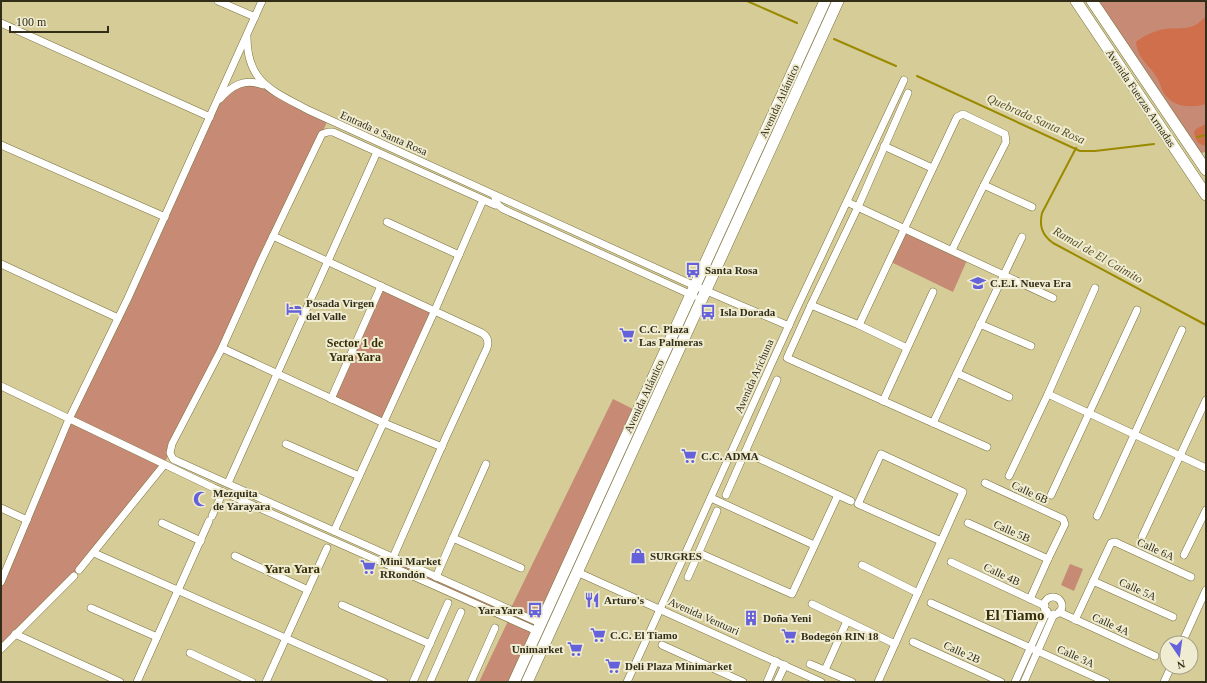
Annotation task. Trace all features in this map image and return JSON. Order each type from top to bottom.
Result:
[{"type":"main road","name":"Avenida Atlántico","points":[[514,682],[825,1]]},
{"type":"main road","name":"Avenida Atlántico","points":[[527,682],[838,1]]},
{"type":"main road","name":"Avenida Fuerzas Armadas","points":[[1076,1],[1206,195]]},
{"type":"main road","name":"Avenida Fuerzas Armadas","points":[[1092,1],[1206,170]]},
{"type":"street","points":[[218,1],[254,17]]},
{"type":"street","points":[[1,582],[69,419],[165,217],[262,1]]},
{"type":"street","points":[[1,23],[210,117]]},
{"type":"street","points":[[247,34],[247,50],[251,64],[258,77],[267,87]]},
{"type":"street","name":"Avenida Arichuna","points":[[627,682],[789,326],[904,80]]},
{"type":"street","points":[[217,103],[231,89],[244,82],[256,82],[267,87]]},
{"type":"street","name":"Entrada a Santa Rosa","points":[[267,87],[308,110],[551,221],[693,291]]},
{"type":"street","points":[[908,93],[858,207],[787,358],[987,447]]},
{"type":"street","points":[[859,325],[957,117],[963,114],[1005,134],[1007,138],[952,250]]},
{"type":"street","points":[[495,205],[333,132],[322,134],[273,236],[222,348],[172,444],[170,453],[173,459],[177,461],[436,577],[539,627]]},
{"type":"street","points":[[1,145],[165,217]]},
{"type":"street","points":[[884,146],[932,168]]},
{"type":"street","points":[[228,483],[329,262],[377,152]]},
{"type":"street","points":[[984,185],[1032,207]]},
{"type":"street","name":"Entrada a Santa Rosa","points":[[493,195],[498,205],[503,209],[586,248],[693,291]]},
{"type":"street","points":[[334,531],[435,310],[483,200]]},
{"type":"street","points":[[847,202],[1053,298]]},
{"type":"street","points":[[547,229],[551,221]]},
{"type":"street","points":[[387,222],[459,255]]},
{"type":"street","points":[[273,236],[482,333],[485,335],[488,342],[487,348],[394,558],[389,566]]},
{"type":"street","points":[[933,423],[1022,236]]},
{"type":"street","points":[[1,264],[118,318]]},
{"type":"street","points":[[331,399],[381,286]]},
{"type":"street","points":[[1009,476],[1048,394],[1095,288]]},
{"type":"street","points":[[693,291],[789,326]]},
{"type":"street","points":[[883,401],[933,292]]},
{"type":"street","points":[[811,305],[859,325],[907,348]]},
{"type":"street","points":[[1051,495],[1090,414],[1137,310]]},
{"type":"street","points":[[980,324],[1031,346]]},
{"type":"street","points":[[1097,516],[1182,330]]},
{"type":"street","points":[[222,348],[384,423],[442,447]]},
{"type":"street","points":[[957,373],[1009,397]]},
{"type":"street","points":[[726,495],[777,380]]},
{"type":"street","points":[[1,386],[223,492],[389,566],[539,627]]},
{"type":"street","points":[[1048,394],[1206,468]]},
{"type":"street","points":[[1142,536],[1181,456],[1206,400]]},
{"type":"street","points":[[286,444],[359,476]]},
{"type":"street","points":[[746,452],[851,501]]},
{"type":"street","points":[[878,682],[963,492],[881,454],[858,504],[941,541]]},
{"type":"street","points":[[436,577],[486,464]]},
{"type":"street","points":[[79,570],[164,465]]},
{"type":"street","name":"Calle 6B","points":[[985,483],[1065,521],[1065,524],[1048,559]]},
{"type":"street","points":[[137,682],[223,492]]},
{"type":"street","points":[[699,553],[792,594],[838,495]]},
{"type":"street","points":[[711,498],[814,545]]},
{"type":"street","points":[[1,508],[28,520]]},
{"type":"street","points":[[1184,555],[1206,510]]},
{"type":"street","points":[[688,577],[717,511]]},
{"type":"street","points":[[162,523],[200,541]]},
{"type":"street","name":"Calle 5B","points":[[968,523],[1048,559]]},
{"type":"street","points":[[453,538],[522,568]]},
{"type":"street","name":"Calle 6A","points":[[1093,580],[1111,543],[1115,542],[1191,577]]},
{"type":"street","points":[[266,682],[327,548]]},
{"type":"street","points":[[94,553],[384,682]]},
{"type":"street","points":[[235,556],[308,590]]},
{"type":"street","points":[[1030,599],[1048,559]]},
{"type":"street","name":"Calle 4B","points":[[950,562],[1030,599],[1051,611]]},
{"type":"street","points":[[862,565],[918,593]]},
{"type":"street","name":"Avenida Ventuari","points":[[577,572],[821,682]]},
{"type":"street","points":[[1,649],[74,576]]},
{"type":"street","points":[[1075,620],[1093,580]]},
{"type":"street","name":"Calle 5A","points":[[1093,580],[1173,617]]},
{"type":"street","points":[[1186,635],[1206,590]]},
{"type":"street","name":"Calle 3A","points":[[931,603],[1106,682]]},
{"type":"street","points":[[413,682],[448,604]]},
{"type":"street","points":[[812,604],[895,644]]},
{"type":"street","points":[[342,605],[430,644]]},
{"type":"street","points":[[91,608],[157,638]]},
{"type":"street","points":[[1015,682],[1034,649],[1051,611]]},
{"type":"street","name":"Calle 4A","points":[[1051,611],[1075,620],[1155,656]]},
{"type":"street","points":[[430,682],[461,612]]},
{"type":"street","points":[[825,670],[847,621]]},
{"type":"street","points":[[471,682],[495,628]]},
{"type":"street","points":[[15,634],[120,682]]},
{"type":"street","name":"Calle 2B","points":[[913,642],[1001,682]]},
{"type":"street","points":[[662,645],[743,682]]},
{"type":"street","points":[[1024,682],[1034,649]]},
{"type":"street","points":[[190,652],[252,682]]},
{"type":"street","points":[[767,682],[776,661]]},
{"type":"street","points":[[810,664],[852,682]]},
{"type":"street","points":[[777,682],[785,665]]},
{"type":"shaded area","points":[[1092,1],[1206,1],[1206,152],[1195,154]]},
{"type":"shaded area","points":[[1206,16],[1206,104],[1183,106],[1173,102],[1164,93],[1155,74],[1139,53],[1136,42],[1146,35],[1157,31],[1192,27]]},
{"type":"shaded area","points":[[256,82],[328,120],[164,464],[79,570],[1,645],[1,582],[43,485],[217,103],[231,89]]},
{"type":"shaded area","points":[[1206,124],[1206,146],[1197,142],[1194,132],[1196,129]]},
{"type":"shaded area","points":[[904,229],[968,258],[953,292],[889,261]]},
{"type":"shaded area","points":[[381,286],[435,310],[384,423],[331,399]]},
{"type":"shaded area","points":[[613,399],[637,411],[514,682],[479,682],[509,619],[389,566],[393,558],[510,610]]},
{"type":"shaded area","points":[[1070,564],[1083,569],[1074,591],[1061,585]]},
{"type":"waterway","name":"Quebrada Santa Rosa","points":[[747,1],[797,23]]},
{"type":"waterway","name":"Quebrada Santa Rosa","points":[[834,39],[896,66]]},
{"type":"waterway","name":"Quebrada Santa Rosa","points":[[917,76],[1080,151],[1095,151],[1154,144]]},
{"type":"waterway","name":"Quebrada Santa Rosa","points":[[1197,137],[1206,135]]},
{"type":"waterway","name":"Ramal de El Caimito","points":[[1076,148],[1042,213],[1041,226],[1046,237],[1053,243],[1206,325]]},
{"type":"place","name":"Santa Rosa","points":[[693,270]]},
{"type":"place","name":"C.E.I. Nueva Era","points":[[978,283]]},
{"type":"place","name":"Posada Virgen del Valle","points":[[294,309]]},
{"type":"place","name":"Isla Dorada","points":[[708,312]]},
{"type":"place","name":"C.C. Plaza Las Palmeras","points":[[627,335]]},
{"type":"place","name":"C.C. ADMA","points":[[689,456]]},
{"type":"place","name":"Mezquita de Yarayara","points":[[201,499]]},
{"type":"place","name":"SURGRES","points":[[638,556]]},
{"type":"place","name":"Mini Market RRondón","points":[[368,567]]},
{"type":"place","name":"Arturo's","points":[[592,600]]},
{"type":"place","name":"YaraYara","points":[[535,610]]},
{"type":"place","name":"Doña Yeni","points":[[751,618]]},
{"type":"place","name":"C.C. El Tiamo","points":[[598,635]]},
{"type":"place","name":"Bodegón RIN 18","points":[[789,636]]},
{"type":"place","name":"Unimarket","points":[[575,649]]},
{"type":"place","name":"Deli Plaza Minimarket","points":[[613,666]]},
{"type":"district","name":"Sector 1 de Yara Yara","points":[[355,350]]},
{"type":"district","name":"Yara Yara","points":[[292,568]]},
{"type":"district","name":"El Tiamo","points":[[1015,615]]}]
